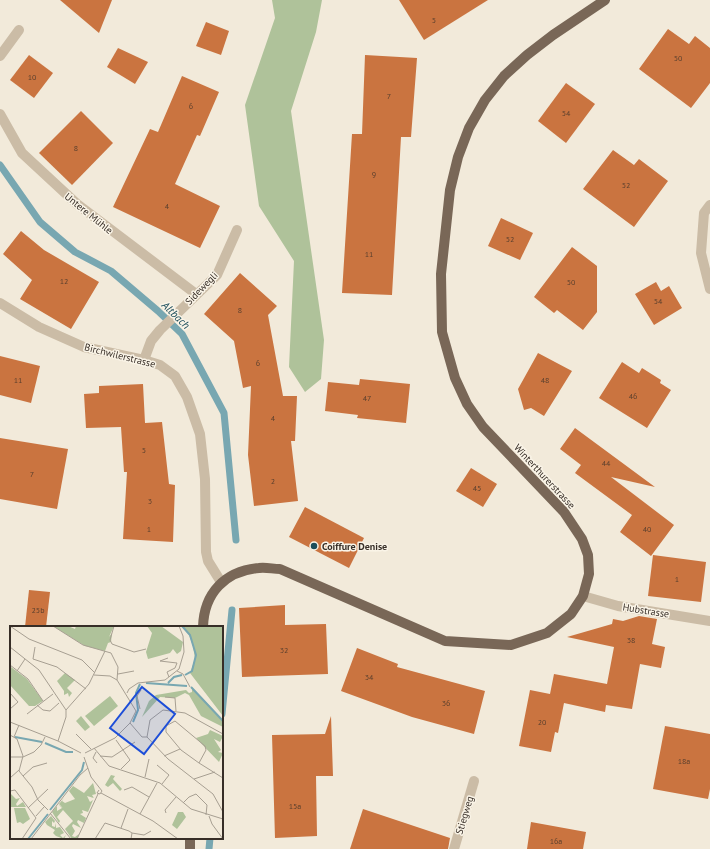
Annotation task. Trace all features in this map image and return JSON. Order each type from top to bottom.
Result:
[{"type":"main road","name":"Winterthurerstrasse","points":[[203,626],[207,603],[221,582],[238,572],[260,568],[280,570],[445,641],[511,645],[547,633],[571,614],[583,596],[589,574],[588,555],[582,539],[564,512],[483,427],[467,404],[455,378],[442,332],[441,274],[450,190],[455,170],[469,128],[485,100],[504,76],[527,55],[553,35],[605,0]]},
{"type":"street","points":[[0,56],[19,30]]},
{"type":"street","name":"Untere Mühle","points":[[0,114],[22,153],[77,204],[196,294]]},
{"type":"street","points":[[710,206],[704,213],[701,254],[710,290]]},
{"type":"street","name":"Sidewegli","points":[[144,360],[151,342],[160,330],[217,275],[237,230]]},
{"type":"street","name":"Birchwilerstrasse","points":[[0,303],[39,327],[84,348],[144,360],[160,365],[175,376],[187,397],[200,434],[205,479],[206,552],[211,566],[221,582]]},
{"type":"street","name":"Hubstrasse","points":[[583,596],[618,606],[710,621]]},
{"type":"street","name":"Stiegweg","points":[[454,849],[474,781]]},
{"type":"green space","points":[[272,0],[322,0],[316,32],[291,111],[324,340],[321,379],[305,392],[289,367],[294,261],[259,206],[245,105],[275,18]]},
{"type":"building","points":[[60,0],[112,0],[99,33]]},
{"type":"building","points":[[399,0],[488,0],[424,40]]},
{"type":"building","points":[[206,22],[229,31],[221,55],[196,46]]},
{"type":"building","points":[[668,29],[689,44],[695,36],[710,48],[710,83],[691,108],[639,69]]},
{"type":"building","points":[[118,48],[148,62],[135,84],[107,67]]},
{"type":"building","points":[[29,55],[53,73],[34,98],[10,80]]},
{"type":"building","points":[[365,55],[417,58],[411,137],[401,137],[392,295],[342,293],[352,134],[362,134]]},
{"type":"building","points":[[182,76],[219,92],[200,136],[197,135],[175,184],[220,206],[200,248],[113,207],[150,129],[158,132]]},
{"type":"building","points":[[566,83],[595,104],[566,143],[538,121]]},
{"type":"building","points":[[81,111],[113,143],[72,185],[39,153]]},
{"type":"building","points":[[613,150],[634,165],[639,159],[668,181],[634,227],[583,189]]},
{"type":"building","points":[[501,218],[533,233],[520,260],[488,246]]},
{"type":"building","points":[[21,231],[44,250],[99,282],[71,329],[20,299],[32,280],[3,254]]},
{"type":"building","points":[[572,247],[597,266],[597,312],[583,330],[557,310],[554,313],[534,297]]},
{"type":"building","points":[[240,273],[277,306],[268,315],[283,396],[297,396],[295,441],[291,441],[298,501],[254,506],[248,455],[251,386],[243,388],[234,341],[204,314]]},
{"type":"building","points":[[656,282],[661,291],[669,286],[682,308],[654,325],[635,294]]},
{"type":"building","points":[[538,353],[572,371],[544,416],[531,408],[524,410],[518,389]]},
{"type":"building","points":[[0,356],[40,366],[31,403],[0,395]]},
{"type":"building","points":[[622,362],[639,373],[642,368],[661,380],[660,383],[671,390],[647,428],[599,398]]},
{"type":"building","points":[[360,379],[410,384],[406,423],[357,418],[358,415],[325,411],[328,382],[359,385]]},
{"type":"building","points":[[143,384],[145,423],[162,422],[169,484],[175,485],[173,542],[123,539],[127,472],[124,472],[121,427],[86,428],[84,394],[99,393],[99,386]]},
{"type":"building","points":[[575,428],[655,487],[611,477],[674,525],[651,556],[620,532],[632,515],[575,473],[581,465],[560,449]]},
{"type":"building","points":[[0,438],[68,449],[57,509],[0,499]]},
{"type":"building","points":[[471,468],[497,484],[483,507],[456,491]]},
{"type":"building","points":[[305,507],[364,538],[349,568],[289,537]]},
{"type":"building","points":[[653,555],[706,562],[701,602],[648,596]]},
{"type":"building","points":[[29,590],[50,592],[46,626],[25,626]]},
{"type":"building","points":[[285,605],[285,625],[326,624],[328,674],[242,677],[239,608]]},
{"type":"building","points":[[639,616],[657,619],[652,644],[665,647],[661,668],[640,664],[632,709],[606,705],[605,712],[564,703],[558,733],[555,732],[551,752],[519,746],[530,690],[550,694],[554,674],[607,684],[614,647],[567,637],[612,624],[613,619],[623,621]]},
{"type":"building","points":[[357,648],[398,664],[397,667],[485,691],[474,734],[412,717],[341,691]]},
{"type":"building","points":[[331,716],[333,776],[316,776],[317,836],[275,838],[272,735],[325,734]]},
{"type":"building","points":[[665,726],[710,734],[710,789],[708,799],[653,789]]},
{"type":"building","points":[[363,809],[450,838],[448,849],[350,849]]},
{"type":"building","points":[[531,822],[586,832],[583,849],[527,849]]},
{"type":"waterway","name":"Altbach","points":[[0,165],[40,222],[75,252],[111,271],[158,311],[182,334],[224,413],[236,540]]},
{"type":"waterway","name":"Altbach","points":[[223,704],[232,610]]},
{"type":"waterway","name":"Altbach","points":[[209,849],[210,839]]},
{"type":"place","name":"Coiffure Denise","points":[[314,546]]}]
